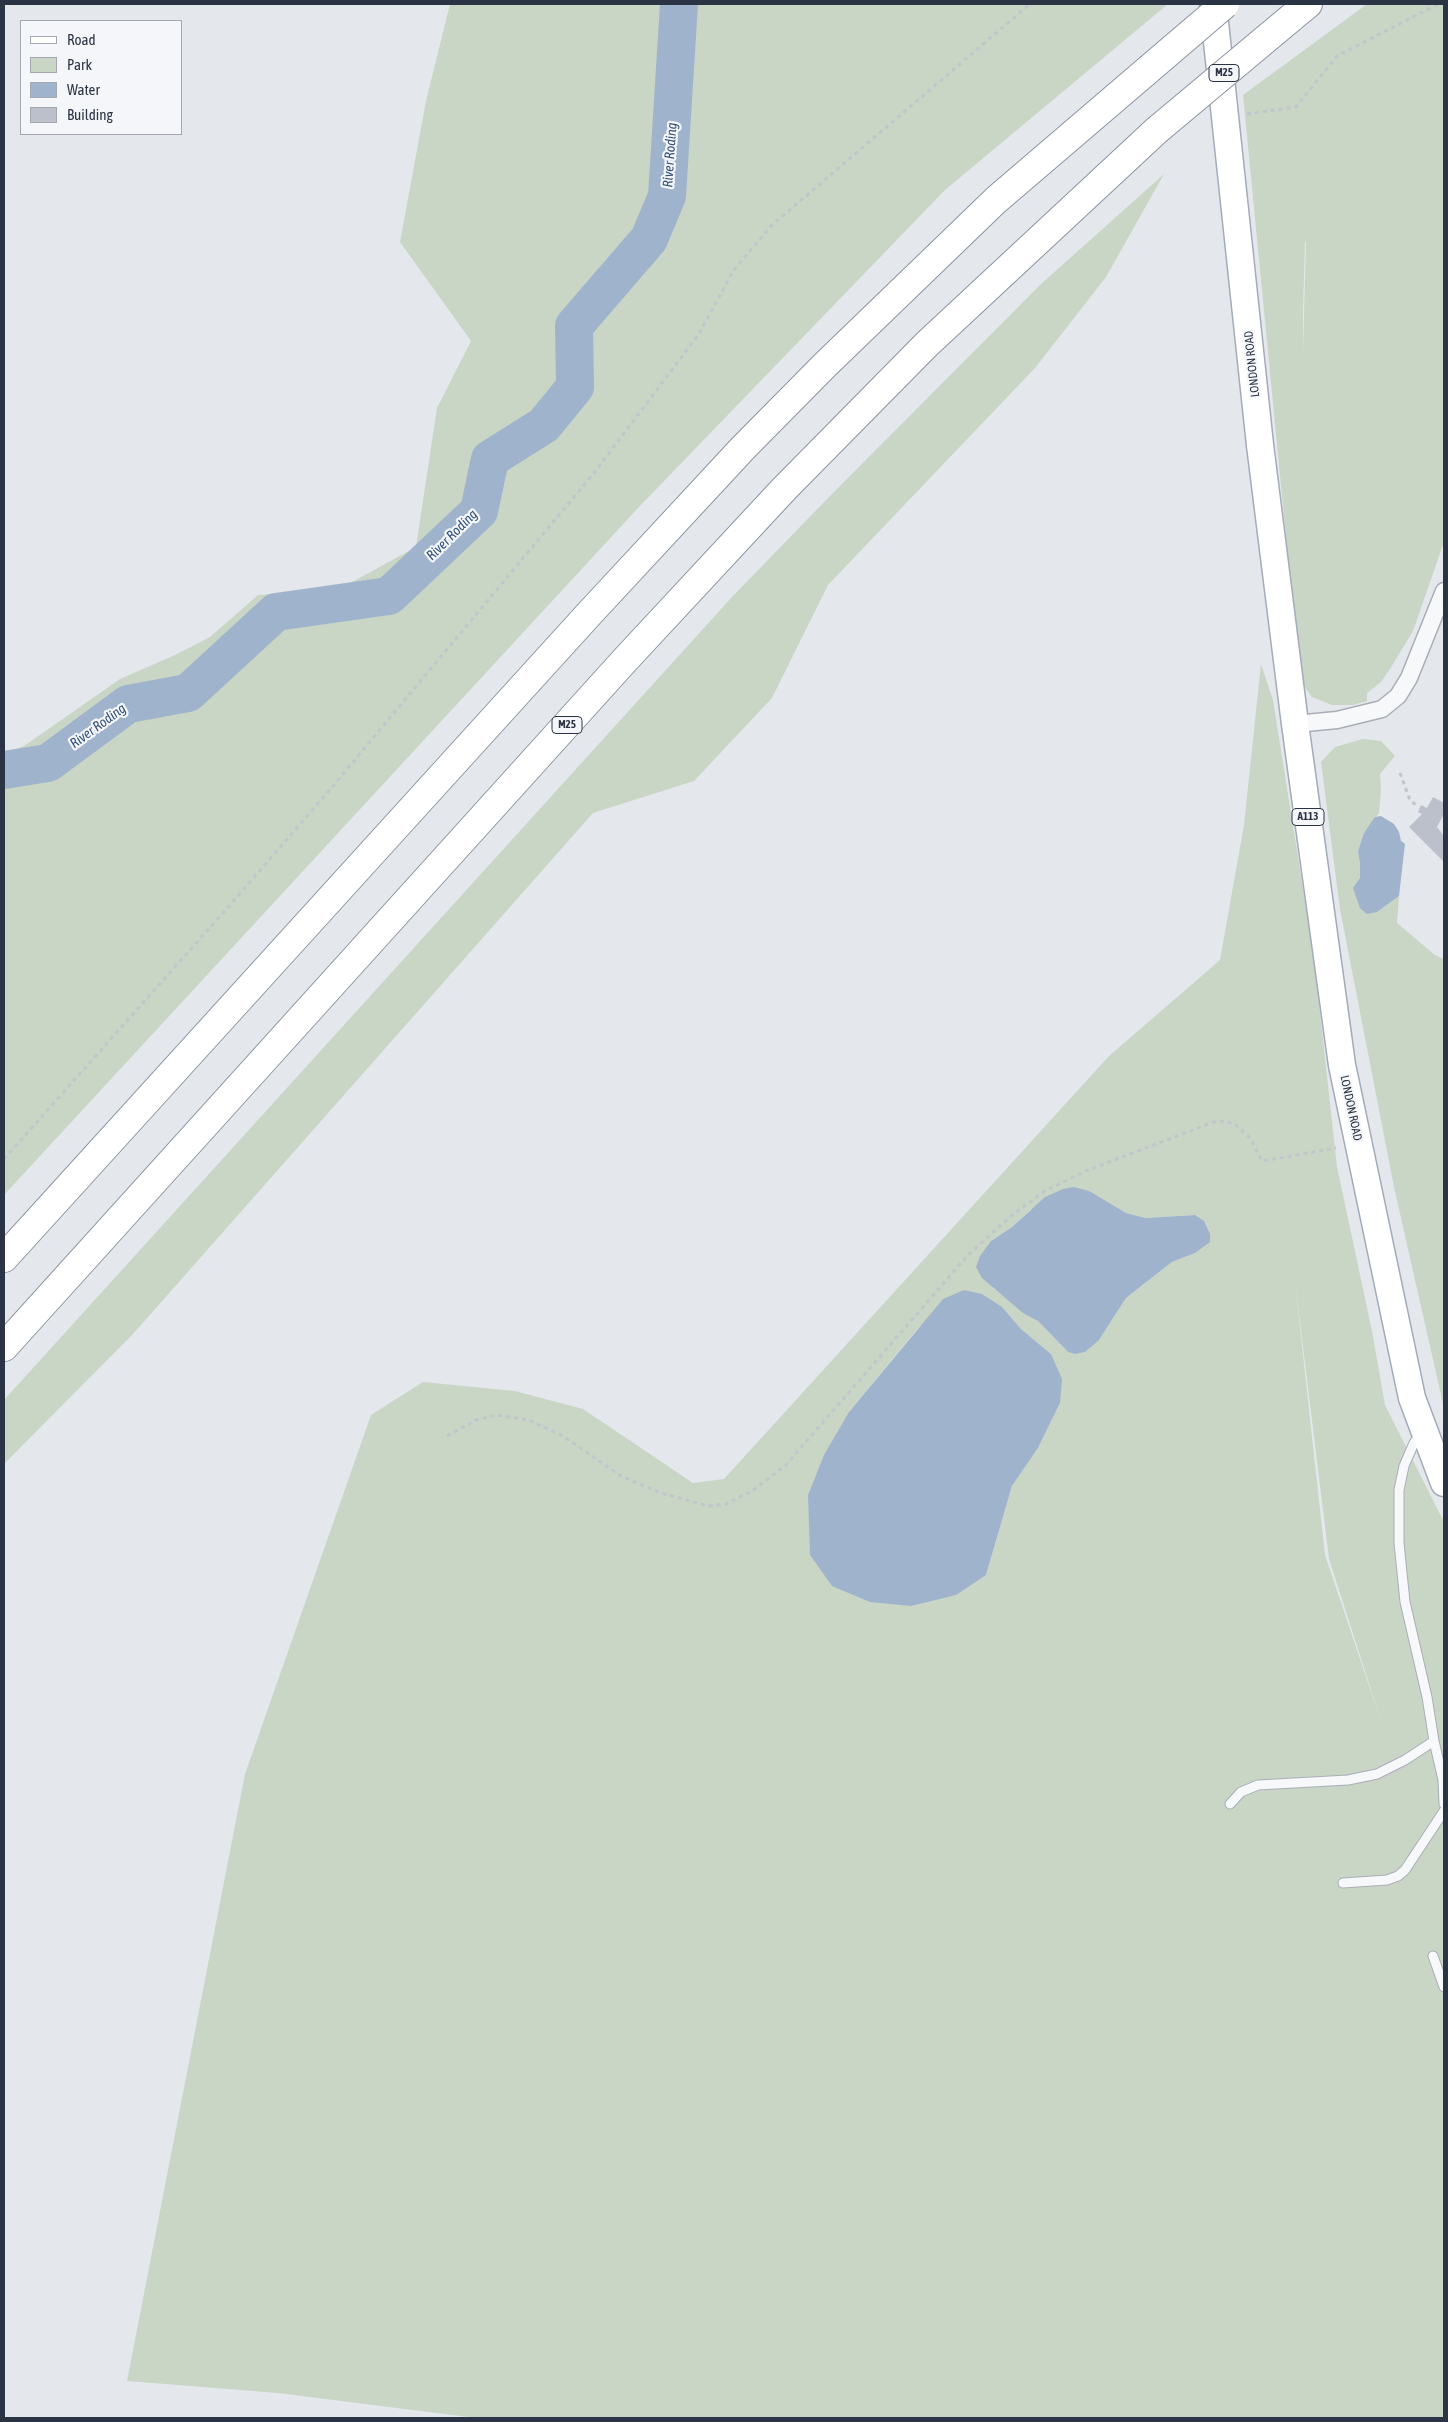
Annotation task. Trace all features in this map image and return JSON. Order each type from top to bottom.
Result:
[{"type":"highway","points":[[4,1258],[588,615],[737,455],[825,365],[996,200],[1225,4]]},
{"type":"highway","name":"M25","points":[[4,1346],[777,496],[927,344],[1157,130],[1300,11]]},
{"type":"main road","name":"LONDON ROAD","points":[[1213,4],[1259,435],[1295,724],[1342,1065],[1412,1398],[1444,1483]]},
{"type":"street","points":[[1295,724],[1337,720],[1382,709],[1398,696],[1409,678],[1444,593]]},
{"type":"lane","points":[[1424,1429],[1414,1443],[1404,1466],[1400,1490],[1399,1544],[1405,1602],[1427,1697],[1443,1780],[1444,1804]]},
{"type":"lane","points":[[1230,1804],[1241,1792],[1258,1785],[1348,1780],[1377,1774],[1405,1760],[1434,1741]]},
{"type":"lane","points":[[1343,1883],[1387,1880],[1398,1876],[1405,1870],[1444,1811]]},
{"type":"lane","points":[[1433,1956],[1444,1987]]},
{"type":"path","points":[[4,1159],[328,792],[594,473],[699,334],[733,271],[771,226],[1030,4]]},
{"type":"path","points":[[1226,117],[1296,107],[1337,56],[1438,4]]},
{"type":"path","points":[[1400,773],[1410,800],[1418,806]]},
{"type":"path","points":[[447,1436],[476,1420],[497,1415],[529,1420],[563,1436],[622,1476],[661,1493],[708,1506],[726,1504],[752,1491],[786,1466],[969,1254],[1011,1216],[1045,1191],[1088,1170],[1214,1122],[1225,1121],[1236,1125],[1250,1138],[1262,1161],[1359,1144]]},
{"type":"green space","points":[[450,4],[1168,4],[945,190],[638,508],[4,1195],[4,754],[24,746],[120,679],[175,655],[210,637],[258,595],[341,588],[416,547],[437,408],[471,341],[400,242],[426,101]]},
{"type":"green space","points":[[1367,4],[1444,4],[1444,542],[1413,631],[1381,682],[1367,693],[1367,701],[1353,705],[1332,705],[1312,697],[1300,681],[1243,95]],"holes":[[[1305,241],[1306,242],[1303,352]]]},
{"type":"green space","points":[[1164,174],[1106,277],[1035,368],[828,585],[772,698],[694,781],[593,813],[133,1334],[4,1464],[4,1400],[732,597],[1041,284]]},
{"type":"green space","points":[[1261,664],[1273,700],[1314,958],[1337,1167],[1372,1331],[1385,1405],[1444,1522],[1444,2418],[476,2418],[278,2393],[127,2381],[245,1774],[371,1415],[423,1382],[515,1391],[583,1409],[693,1483],[724,1479],[1109,1056],[1220,960],[1244,825]],"holes":[[[1109,1204],[1126,1213],[1146,1218],[1195,1215],[1195,1253],[1172,1262],[1126,1298],[1099,1340],[1068,1352],[1038,1321],[993,1288],[991,1241],[1012,1227],[1031,1209]],[[1295,1282],[1329,1559],[1382,1724],[1325,1555]],[[1002,1307],[1021,1329],[1051,1354],[1060,1403],[1038,1448],[1012,1486],[986,1575],[849,1412],[919,1327]]]},
{"type":"green space","points":[[1363,739],[1381,741],[1395,756],[1380,774],[1379,813],[1364,833],[1358,851],[1360,878],[1377,912],[1399,896],[1397,923],[1435,955],[1444,959],[1444,1408],[1394,1187],[1340,909],[1321,762],[1335,747]]},
{"type":"water","points":[[1381,816],[1394,824],[1399,832],[1401,841],[1405,844],[1399,896],[1377,912],[1367,914],[1360,908],[1353,888],[1360,878],[1358,851],[1364,833],[1375,817]]},
{"type":"water","points":[[1074,1187],[1089,1191],[1126,1213],[1146,1218],[1195,1215],[1204,1221],[1210,1234],[1210,1242],[1195,1253],[1172,1262],[1126,1298],[1099,1340],[1085,1352],[1075,1354],[1068,1352],[1038,1321],[1023,1313],[982,1278],[976,1267],[980,1256],[991,1241],[1012,1227],[1045,1197],[1063,1189]]},
{"type":"water","points":[[964,1290],[982,1294],[1002,1307],[1021,1329],[1051,1354],[1062,1379],[1060,1403],[1038,1448],[1012,1486],[986,1575],[956,1595],[911,1606],[870,1602],[832,1586],[810,1555],[808,1495],[824,1455],[849,1412],[943,1299]]},
{"type":"building","points":[[1433,797],[1444,803],[1444,814],[1437,827],[1444,836],[1444,862],[1409,827],[1422,814],[1418,812],[1421,805],[1427,808]]},
{"type":"waterway","name":"River Roding","points":[[4,770],[48,763],[128,704],[188,693],[276,612],[389,596],[479,511],[490,459],[544,425],[575,387],[574,326],[649,239],[667,196],[679,4]]}]
